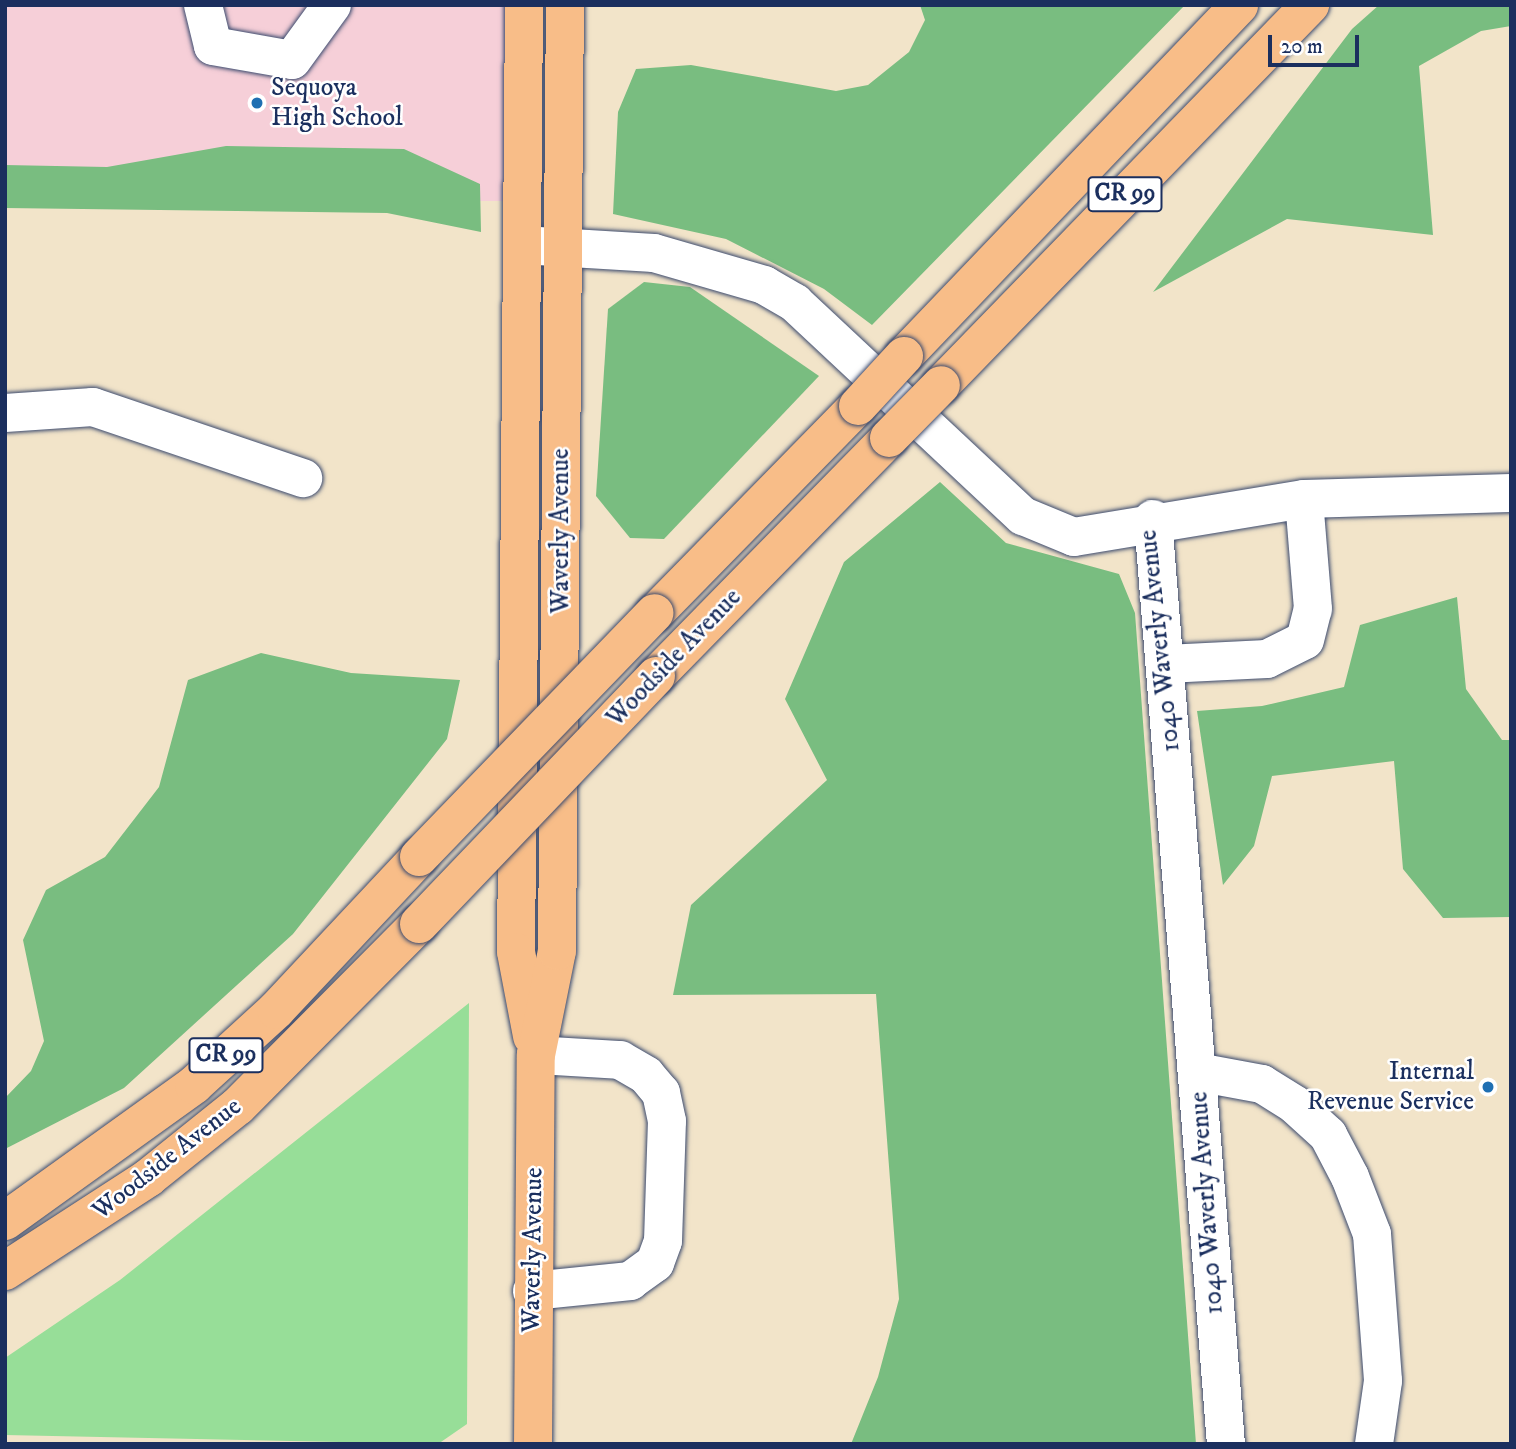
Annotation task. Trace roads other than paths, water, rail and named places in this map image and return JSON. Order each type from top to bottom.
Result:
[{"type":"main road","name":"Waverly Avenue","points":[[524,5],[516,952],[536,1055]]},
{"type":"main road","name":"Waverly Avenue","points":[[533,1444],[532,1291],[536,1055],[556,951],[565,5]]},
{"type":"main road","name":"Woodside Avenue","points":[[5,1221],[194,1085],[276,1010],[419,857],[858,406],[1239,5]]},
{"type":"main road","name":"Woodside Avenue","points":[[5,1271],[148,1178],[238,1106],[419,924],[656,676],[1310,5]]},
{"type":"street","points":[[203,5],[213,46],[292,60],[332,5]]},
{"type":"street","name":"1040 Waverly Avenue","points":[[522,245],[562,246],[696,261],[795,303],[1023,516],[1074,537],[1153,519],[1226,1444]]},
{"type":"street","points":[[5,413],[93,407],[303,478]]},
{"type":"street","points":[[1153,519],[1304,499],[1511,492]]},
{"type":"street","points":[[1166,664],[1267,659],[1305,640],[1313,610],[1304,499]]},
{"type":"street","points":[[532,1291],[630,1281],[655,1263],[663,1241],[667,1121],[661,1093],[646,1075],[620,1060],[536,1055]]},
{"type":"street","points":[[1197,1072],[1262,1084],[1295,1105],[1328,1135],[1350,1177],[1372,1234],[1383,1381],[1374,1444]]},
{"type":"place","name":"Sequoya High School","points":[[257,103]]},
{"type":"place","name":"Internal Revenue Service","points":[[1488,1087]]}]
